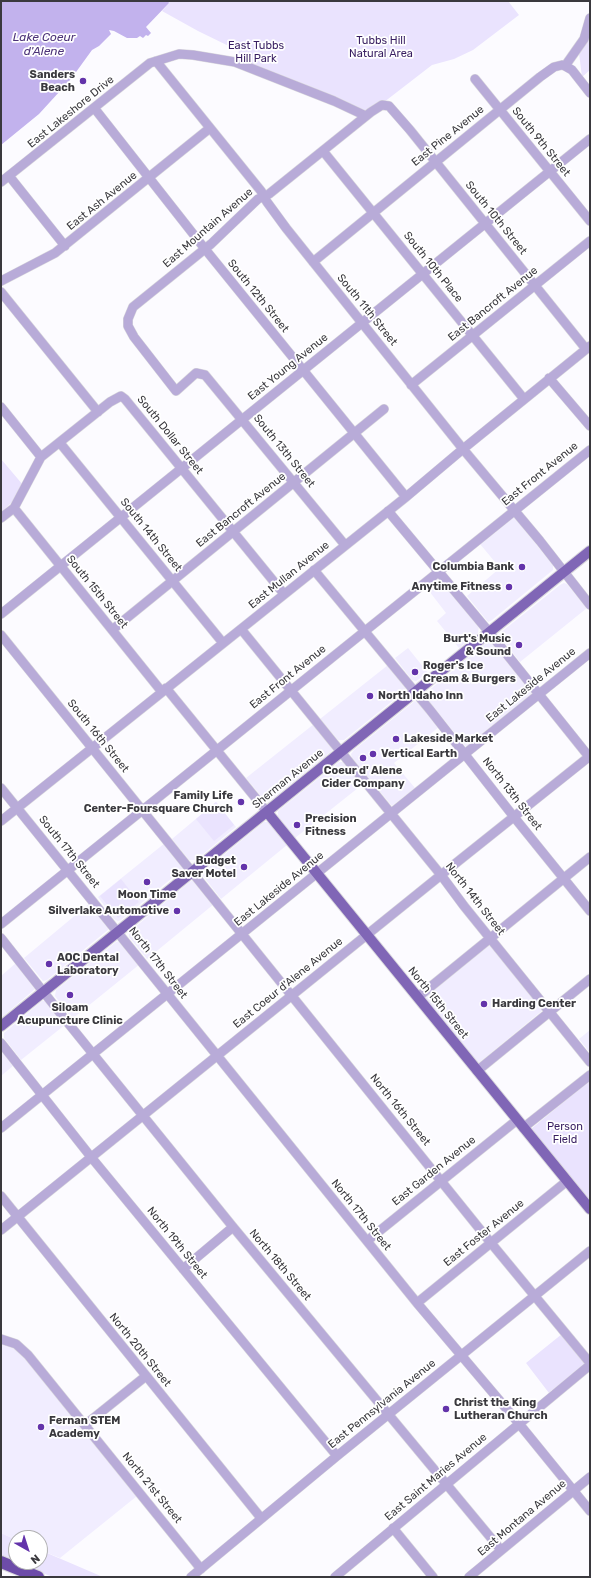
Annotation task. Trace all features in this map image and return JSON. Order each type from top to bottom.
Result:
[{"type":"highway","points":[[1,1562],[38,1577]]},
{"type":"highway","points":[[1,1570],[25,1577]]},
{"type":"main road","name":"Sherman Avenue","points":[[1,1026],[590,551]]},
{"type":"main road","name":"North 15th Street","points":[[267,812],[590,1209]]},
{"type":"street","points":[[589,22],[584,39],[565,66],[572,70],[590,93]]},
{"type":"street","points":[[156,61],[179,54],[235,62],[334,101],[366,116]]},
{"type":"street","name":"East Lakeshore Drive","points":[[1,182],[10,177],[150,63],[156,61]]},
{"type":"street","name":"South 11th Street","points":[[156,61],[264,196],[266,202],[411,385],[590,605]]},
{"type":"street","name":"East Pine Avenue","points":[[313,262],[374,211],[554,67],[562,65],[565,66]]},
{"type":"street","name":"South 9th Street","points":[[474,79],[590,221]]},
{"type":"street","name":"East Mountain Avenue","points":[[128,319],[133,307],[205,249],[258,199],[269,194],[379,106],[386,105]]},
{"type":"street","name":"South 10th Street","points":[[386,105],[393,109],[485,224],[588,347]]},
{"type":"street","name":"South 12th Street","points":[[94,108],[205,249],[406,497]]},
{"type":"street","name":"East Ash Avenue","points":[[1,281],[46,258],[65,246],[210,128]]},
{"type":"street","name":"East Young Avenue","points":[[1,614],[590,139]]},
{"type":"street","name":"South 10th Place","points":[[323,150],[374,211],[524,398]]},
{"type":"street","points":[[10,177],[65,246]]},
{"type":"street","name":"East Bancroft Avenue","points":[[411,385],[590,241]]},
{"type":"street","points":[[1,292],[98,412],[41,457],[14,508],[1,518]]},
{"type":"street","name":"South 13th Street","points":[[128,319],[128,326],[134,337],[176,391],[196,374],[205,375],[345,545]]},
{"type":"street","name":"East Mullan Avenue","points":[[1,820],[406,497],[463,448],[588,347]]},
{"type":"street","points":[[549,378],[590,426]]},
{"type":"street","name":"South Dollar Street","points":[[98,412],[119,397],[124,399],[234,531],[284,594]]},
{"type":"street","points":[[1,407],[41,457]]},
{"type":"street","name":"East Bancroft Avenue","points":[[112,630],[384,409]]},
{"type":"street","name":"South 14th Street","points":[[60,443],[223,643]]},
{"type":"street","name":"East Front Avenue","points":[[1,924],[590,450]]},
{"type":"street","name":"South 15th Street","points":[[14,508],[112,630],[216,750],[267,812]]},
{"type":"street","points":[[388,511],[439,571],[590,757]]},
{"type":"street","points":[[314,570],[415,692]]},
{"type":"street","points":[[241,628],[341,752]]},
{"type":"street","name":"South 16th Street","points":[[1,635],[192,872]]},
{"type":"street","name":"East Lakeside Avenue","points":[[1,1128],[590,653]]},
{"type":"street","name":"North 13th Street","points":[[415,692],[590,911]]},
{"type":"street","name":"North 14th Street","points":[[341,752],[590,1062]]},
{"type":"street","name":"East Coeur d'Alene Avenue","points":[[1,1230],[366,935],[590,757]]},
{"type":"street","name":"South 17th Street","points":[[1,788],[118,932]]},
{"type":"street","points":[[418,997],[590,857]]},
{"type":"street","name":"North 16th Street","points":[[192,872],[590,1364]]},
{"type":"street","name":"North 17th Street","points":[[118,932],[416,1303],[462,1355],[590,1511]]},
{"type":"street","name":"North 18th Street","points":[[1,938],[233,1227],[501,1550]]},
{"type":"street","points":[[477,1071],[590,979]]},
{"type":"street","name":"North 19th Street","points":[[1,1043],[183,1269],[337,1456]]},
{"type":"street","points":[[524,1128],[590,1075]]},
{"type":"street","name":"East Garden Avenue","points":[[367,1241],[517,1120]]},
{"type":"street","name":"East Foster Avenue","points":[[416,1303],[567,1181]]},
{"type":"street","name":"North 20th Street","points":[[1,1196],[261,1518]]},
{"type":"street","points":[[183,1269],[233,1227]]},
{"type":"street","name":"East Pennsylvania Avenue","points":[[191,1577],[388,1414],[590,1251]]},
{"type":"street","name":"North 21st Street","points":[[1,1339],[16,1344],[22,1349],[201,1568]]},
{"type":"street","name":"East Saint Maries Avenue","points":[[335,1577],[590,1364]]},
{"type":"street","points":[[85,1425],[146,1376]]},
{"type":"street","name":"East Montana Avenue","points":[[469,1577],[590,1477]]},
{"type":"street","points":[[393,1528],[433,1577]]},
{"type":"shaded area","points":[[514,517],[553,565],[553,570],[488,622],[467,596],[500,568],[480,544]]},
{"type":"shaded area","points":[[438,577],[479,626],[478,633],[459,648],[437,621],[446,613],[426,587]]},
{"type":"shaded area","points":[[564,583],[567,584],[587,608],[520,662],[501,638],[500,633]]},
{"type":"shaded area","points":[[486,643],[493,643],[532,694],[466,747],[426,698],[426,694]]},
{"type":"shaded area","points":[[408,648],[428,673],[416,681],[412,680],[395,658]]},
{"type":"shaded area","points":[[388,665],[406,687],[405,691],[344,740],[338,740],[320,719]]},
{"type":"shaded area","points":[[415,701],[439,727],[394,763],[415,788],[392,806],[352,758],[351,754]]},
{"type":"shaded area","points":[[314,724],[333,750],[270,800],[265,801],[246,778]]},
{"type":"shaded area","points":[[339,762],[344,762],[363,784],[295,838],[278,818],[278,811]]},
{"type":"shaded area","points":[[216,802],[236,827],[196,860],[189,860],[172,839]]},
{"type":"shaded area","points":[[264,822],[268,822],[270,824],[287,845],[221,899],[203,876],[203,872]]},
{"type":"shaded area","points":[[165,843],[183,869],[121,920],[118,921],[114,919],[98,897]]},
{"type":"shaded area","points":[[191,881],[193,881],[214,904],[147,959],[129,937],[129,932]]},
{"type":"shaded area","points":[[90,903],[109,929],[47,980],[43,981],[24,958]]},
{"type":"shaded area","points":[[120,941],[140,964],[72,1019],[55,996],[56,990],[116,942]]},
{"type":"shaded area","name":"Harding Center","points":[[491,944],[543,1010],[480,1062],[476,1063],[425,998],[425,996]]},
{"type":"shaded area","points":[[16,963],[35,989],[1,1018],[1,976]]},
{"type":"shaded area","points":[[42,1001],[46,1001],[66,1024],[21,1060],[4,1038],[4,1033]]},
{"type":"shaded area","points":[[590,1030],[590,1053],[579,1039]]},
{"type":"shaded area","points":[[1,1049],[14,1065],[1,1076]]},
{"type":"shaded area","name":"Fernan STEM Academy","points":[[1,1343],[20,1352],[137,1496],[60,1558],[48,1553],[48,1530],[8,1530],[8,1536],[1,1533]]},
{"type":"green space","name":"Tubbs Hill Natural Area","points":[[168,1],[508,1],[519,15],[473,50],[454,59],[432,65],[366,116],[235,62],[239,51],[162,11],[169,3]]},
{"type":"green space","points":[[590,29],[590,70],[582,77],[579,53]]},
{"type":"green space","points":[[1,459],[23,485],[14,500],[1,513]]},
{"type":"green space","points":[[216,802],[234,825],[214,841],[196,819]]},
{"type":"green space","points":[[121,879],[139,902],[118,918],[100,896]]},
{"type":"green space","name":"Person Field","points":[[590,1080],[590,1203],[531,1129]]},
{"type":"green space","points":[[562,1334],[585,1364],[549,1393],[526,1363]]},
{"type":"green space","points":[[1,1533],[8,1536],[8,1560],[1,1557]]},
{"type":"green space","points":[[48,1553],[103,1577],[53,1577],[34,1570],[48,1570]]},
{"type":"water","name":"Lake Coeur d'Alene","points":[[1,1],[168,1],[169,3],[146,27],[151,33],[148,36],[146,35],[143,38],[140,36],[137,38],[127,38],[109,30],[111,34],[99,46],[92,50],[71,79],[39,114],[1,145]]},
{"type":"place","name":"Sanders Beach","points":[[83,81]]},
{"type":"place","name":"Columbia Bank","points":[[522,567]]},
{"type":"place","name":"Anytime Fitness","points":[[509,587]]},
{"type":"place","name":"Burt's Music & Sound","points":[[519,645]]},
{"type":"place","name":"Roger's Ice Cream & Burgers","points":[[415,672]]},
{"type":"place","name":"North Idaho Inn","points":[[370,696]]},
{"type":"place","name":"Lakeside Market","points":[[396,739]]},
{"type":"place","name":"Vertical Earth","points":[[373,754]]},
{"type":"place","name":"Coeur d' Alene Cider Company","points":[[363,758]]},
{"type":"place","name":"Family Life Center-Foursquare Church","points":[[241,802]]},
{"type":"place","name":"Precision Fitness","points":[[297,825]]},
{"type":"place","name":"Budget Saver Motel","points":[[244,867]]},
{"type":"place","name":"Moon Time","points":[[147,882]]},
{"type":"place","name":"Silverlake Automotive","points":[[177,911]]},
{"type":"place","name":"AOC Dental Laboratory","points":[[49,964]]},
{"type":"place","name":"Siloam Acupuncture Clinic","points":[[70,995]]},
{"type":"place","name":"Harding Center","points":[[484,1004]]},
{"type":"place","name":"Christ the King Lutheran Church","points":[[446,1409]]},
{"type":"place","name":"Fernan STEM Academy","points":[[41,1427]]},
{"type":"park label","name":"East Tubbs Hill Park","points":[[256,52]]}]
